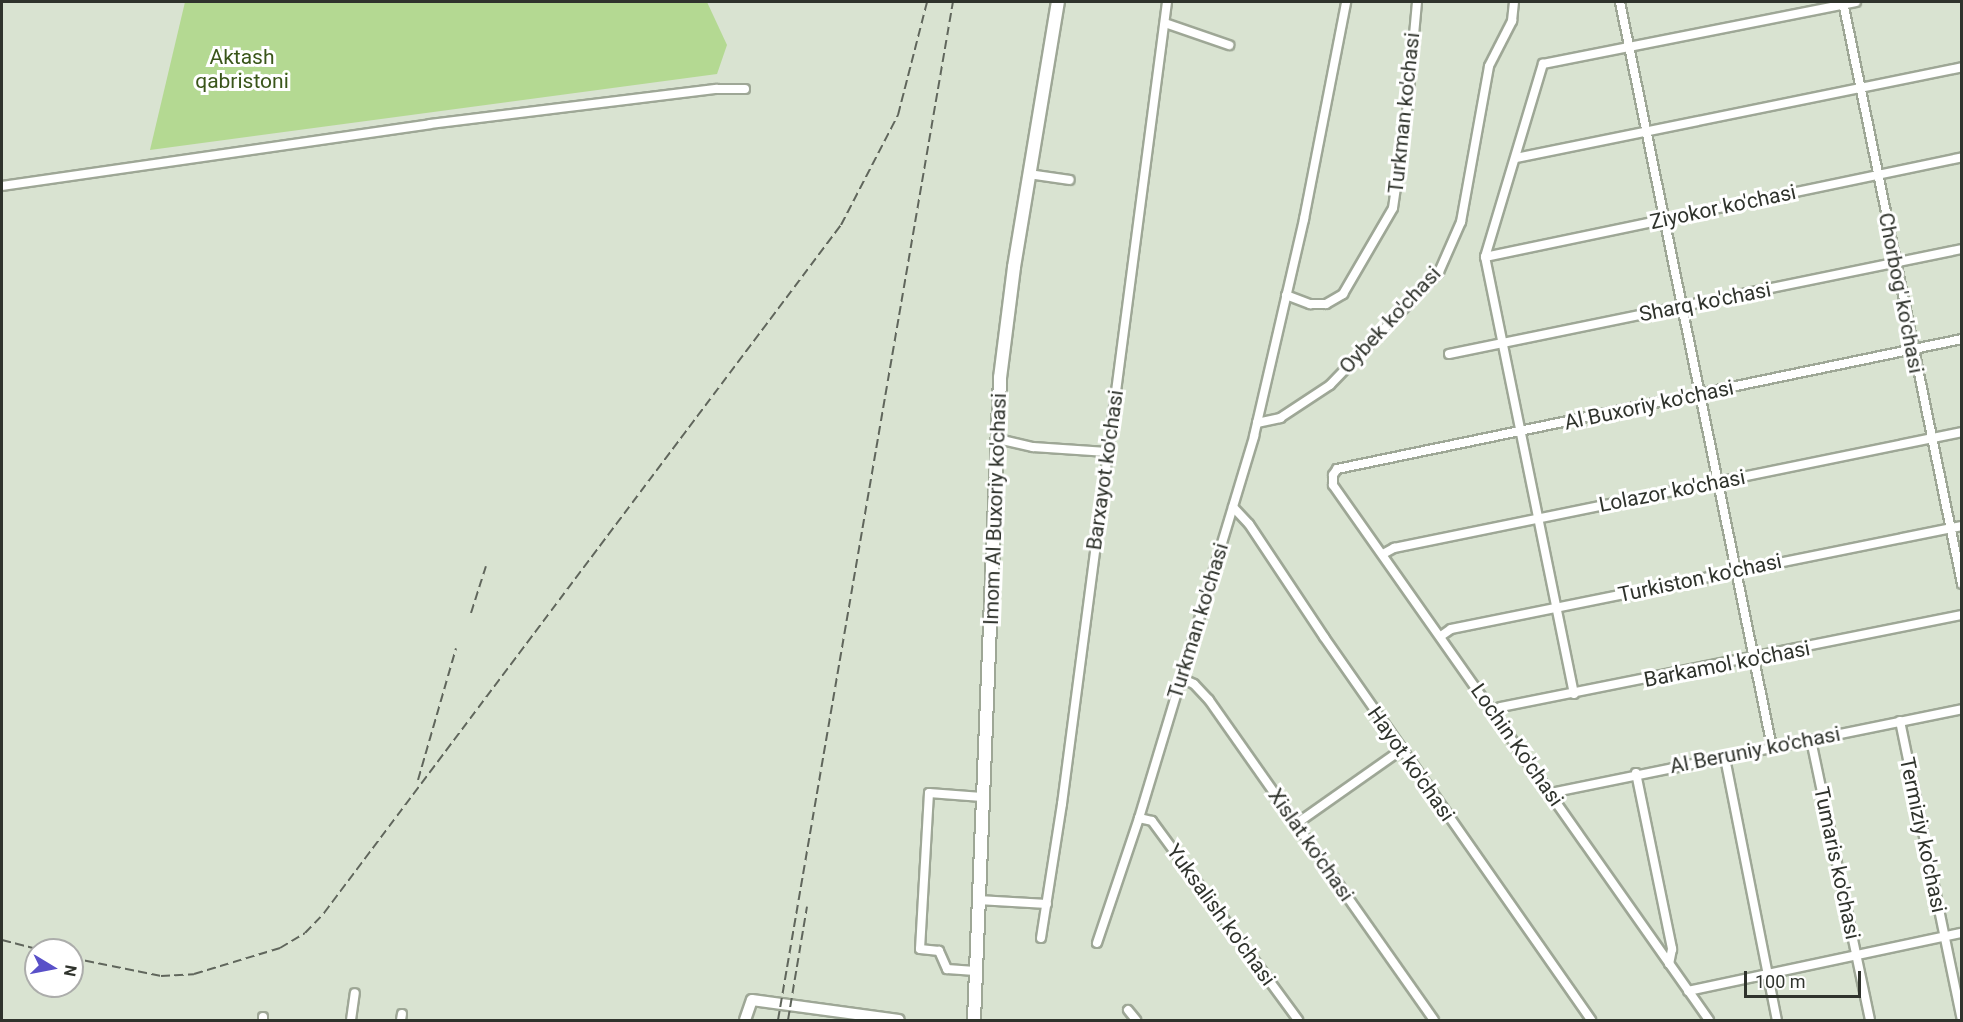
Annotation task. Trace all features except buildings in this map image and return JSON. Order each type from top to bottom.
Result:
[{"type":"main road","name":"Imom Al Buxoriy ko'chasi","points":[[974,1020],[1000,378],[1029,174],[1058,2]]},
{"type":"street","name":"Barxayot ko'chasi","points":[[1041,938],[1167,2]]},
{"type":"street","name":"Turkman ko'chasi","points":[[1097,944],[1139,818],[1257,423],[1286,295],[1346,2]]},
{"type":"street","name":"Turkman ko'chasi","points":[[1286,295],[1318,304],[1343,294],[1392,208],[1407,112],[1417,2]]},
{"type":"street","name":"Oybek ko'chasi","points":[[1257,423],[1280,418],[1330,385],[1439,272],[1461,222],[1489,66],[1512,21],[1514,2]]},
{"type":"street","points":[[1620,2],[1772,747]]},
{"type":"street","points":[[1574,694],[1485,256],[1543,64],[1856,2]]},
{"type":"street","name":"Chorbog' ko'chasi","points":[[1843,3],[1962,584]]},
{"type":"street","points":[[1165,23],[1230,45]]},
{"type":"street","points":[[1516,158],[1962,67]]},
{"type":"street","points":[[2,186],[430,124],[717,89],[745,89]]},
{"type":"street","name":"Ziyokor ko'chasi","points":[[1485,256],[1962,157]]},
{"type":"street","points":[[1029,174],[1071,180]]},
{"type":"street","name":"Sharq ko'chasi","points":[[1449,354],[1962,249]]},
{"type":"street","name":"Al Buxoriy ko'chasi","points":[[1337,469],[1962,339]]},
{"type":"street","name":"Lolazor ko'chasi","points":[[1383,555],[1395,548],[1962,432]]},
{"type":"street","points":[[998,439],[1033,447],[1107,452]]},
{"type":"street","name":"Lochin Ko'chasi","points":[[1337,469],[1333,484],[1710,1020]]},
{"type":"street","name":"Hayot ko'chasi","points":[[1233,507],[1249,524],[1401,750],[1591,1020]]},
{"type":"street","name":"Turkiston ko'chasi","points":[[1441,636],[1451,629],[1962,526]]},
{"type":"street","name":"Barkamol ko'chasi","points":[[1494,712],[1501,707],[1962,615]]},
{"type":"street","name":"Xislat ko'chasi","points":[[1181,678],[1194,684],[1209,700],[1434,1020]]},
{"type":"street","name":"Al Beruniy ko'chasi","points":[[1550,793],[1636,773],[1725,758],[1962,709]]},
{"type":"street","name":"Termiziy ko'chasi","points":[[1900,721],[1962,1020]]},
{"type":"street","name":"Tumaris ko'chasi","points":[[1811,740],[1870,1020]]},
{"type":"street","points":[[1296,824],[1401,750]]},
{"type":"street","points":[[1725,758],[1777,1020]]},
{"type":"street","points":[[1636,773],[1672,949],[1670,964]]},
{"type":"street","points":[[975,971],[947,969],[939,951],[920,949],[929,793],[982,797]]},
{"type":"street","name":"Yuksalish ko'chasi","points":[[1139,818],[1152,821],[1298,1020]]},
{"type":"street","points":[[978,900],[1047,904]]},
{"type":"street","points":[[1688,991],[1962,933]]},
{"type":"street","points":[[351,1020],[355,993]]},
{"type":"street","points":[[744,1020],[752,1000],[862,1019],[899,1020]]},
{"type":"street","points":[[1128,1010],[1136,1020]]},
{"type":"green space","name":"Aktash qabristoni","points":[[185,2],[707,2],[727,45],[717,74],[150,150]]},
{"type":"railway","points":[[84,960],[161,976],[194,974],[280,948],[305,933],[324,913],[841,225],[898,115],[927,2]]},
{"type":"railway","points":[[778,1020],[953,2]]},
{"type":"railway","points":[[471,613],[486,566]]},
{"type":"railway","points":[[418,780],[456,648]]},
{"type":"railway","points":[[788,1020],[807,907]]},
{"type":"railway","points":[[2,940],[24,946]]}]
